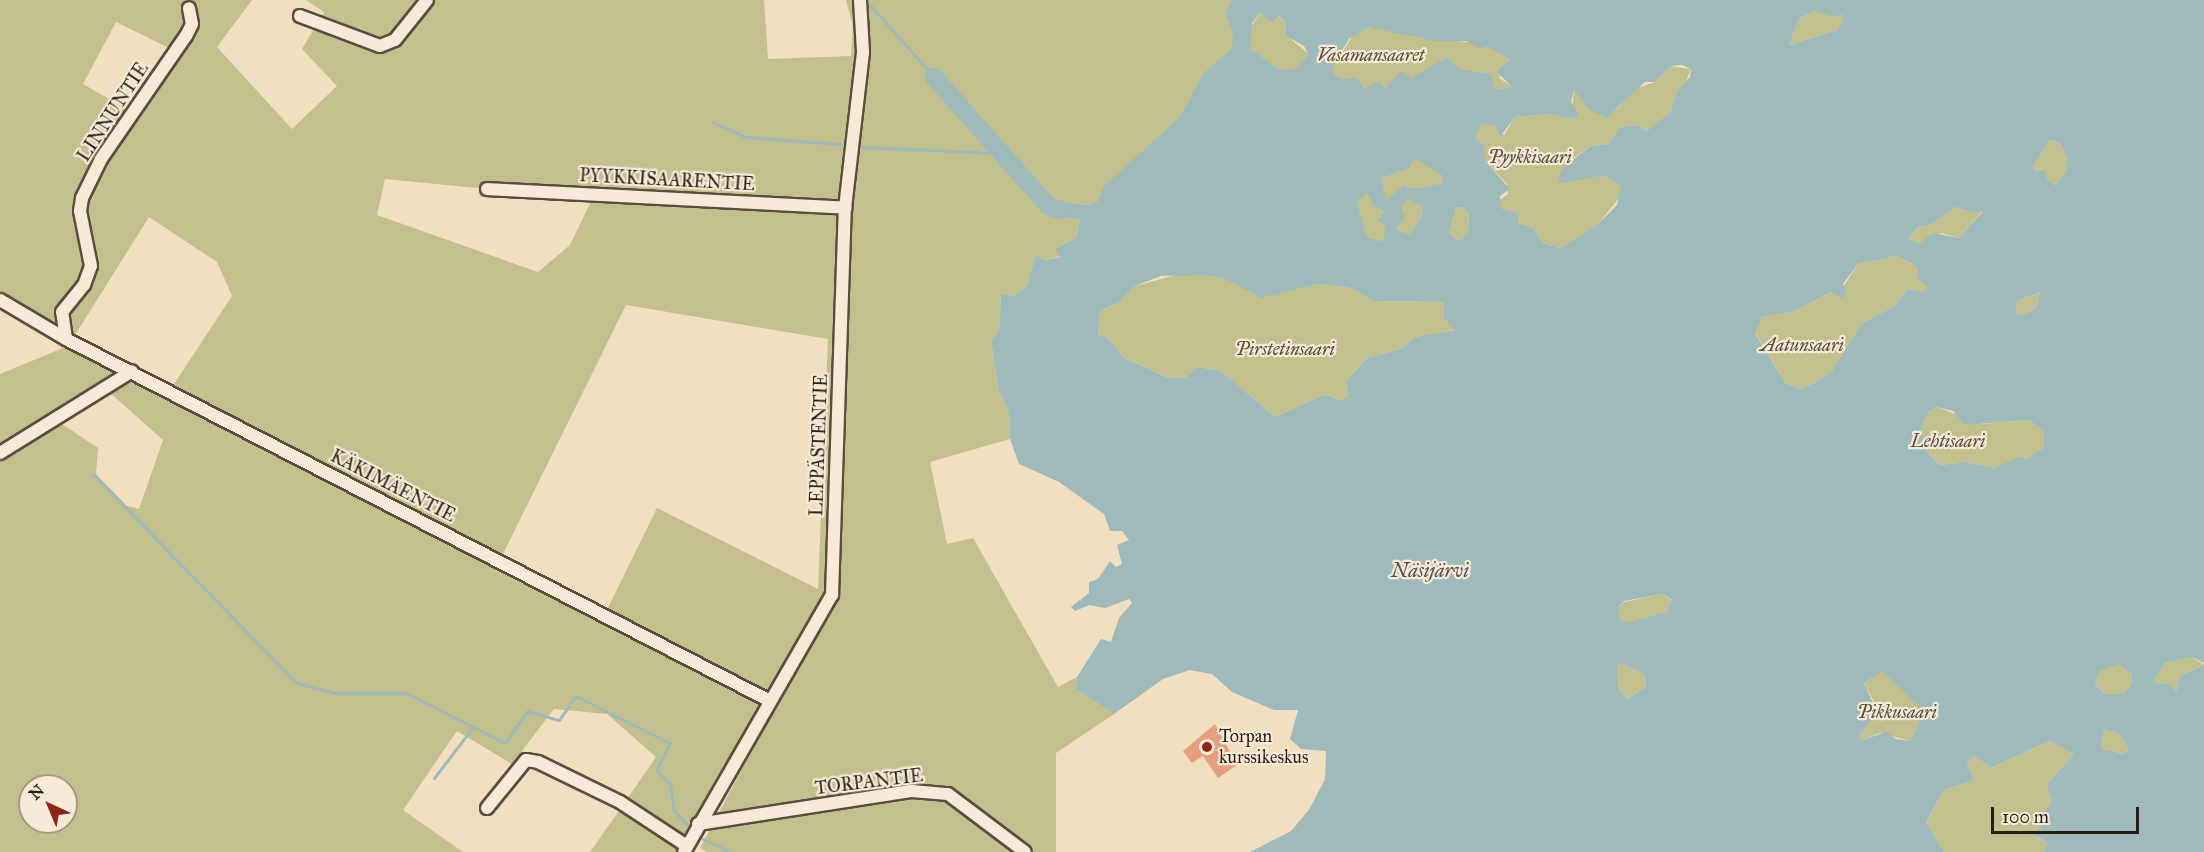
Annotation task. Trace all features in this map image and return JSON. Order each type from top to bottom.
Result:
[{"type":"street","points":[[300,16],[380,46],[395,40],[427,0]]},
{"type":"street","name":"LEPPÄSTENTIE","points":[[686,849],[698,824],[832,595],[845,208],[863,52],[860,0]]},
{"type":"street","name":"LINNUNTIE","points":[[66,339],[62,312],[84,285],[91,266],[80,211],[82,198],[101,159],[186,36],[192,24],[189,8]]},
{"type":"street","name":"PYYKKISAARENTIE","points":[[487,189],[845,208]]},
{"type":"street","name":"KÄKIMÄENTIE","points":[[0,300],[66,339],[770,701]]},
{"type":"street","points":[[0,453],[132,371]]},
{"type":"street","points":[[488,808],[526,760],[538,762],[620,802],[686,849]]},
{"type":"street","name":"TORPANTIE","points":[[698,824],[912,791],[948,794],[1025,852]]},
{"type":"green space","points":[[0,0],[252,0],[217,47],[292,129],[337,86],[302,49],[324,12],[306,0],[764,0],[768,59],[851,56],[853,27],[846,0],[1234,0],[1251,27],[1260,12],[1278,16],[1285,21],[1286,35],[1310,55],[1342,53],[1356,30],[1368,27],[1486,45],[1507,55],[1510,59],[1499,78],[1513,87],[1494,89],[1496,127],[1504,135],[1515,117],[1548,114],[1571,119],[1574,90],[1617,109],[1635,89],[1655,82],[1670,66],[1691,69],[1675,109],[1654,126],[1647,131],[1636,125],[1620,127],[1608,144],[1591,146],[1569,161],[1559,180],[1603,175],[1621,187],[1622,194],[1596,227],[1560,248],[1543,243],[1533,228],[1518,223],[1518,213],[1501,208],[1497,202],[1508,194],[1507,184],[1485,161],[1434,155],[1429,157],[1429,164],[1442,175],[1441,184],[1422,206],[1423,213],[1411,233],[1383,242],[1098,201],[1086,205],[1069,202],[1064,217],[1080,220],[1077,237],[1055,249],[1062,256],[1044,260],[1036,256],[1027,286],[1013,296],[1001,294],[999,329],[991,342],[999,391],[1009,412],[1010,439],[930,462],[947,544],[973,538],[1058,687],[1077,677],[1076,689],[1114,714],[1056,753],[1056,852],[707,852],[700,848],[771,715],[758,708],[687,833],[678,836],[625,802],[656,757],[607,714],[554,709],[512,764],[457,731],[403,810],[463,852],[0,852],[0,374],[68,346],[0,306]],"holes":[[[116,22],[169,48],[130,111],[83,84]],[[385,179],[487,189],[594,195],[570,245],[538,272],[377,215]],[[149,217],[217,262],[232,296],[172,387],[75,335]],[[626,305],[828,339],[818,589],[657,508],[601,622],[495,570]],[[107,390],[163,440],[139,509],[127,506],[96,474],[98,448],[59,422]]]},
{"type":"green space","points":[[1814,11],[1844,13],[1843,21],[1837,30],[1789,45],[1799,19]]},
{"type":"green space","points":[[2050,140],[2060,143],[2067,159],[2067,170],[2055,185],[2048,181],[2043,169],[2036,171],[2033,165]]},
{"type":"green space","points":[[1462,207],[1469,214],[1468,232],[1459,241],[1449,233],[1456,208]]},
{"type":"green space","points":[[1955,207],[1969,212],[1983,210],[1959,238],[1941,233],[1920,244],[1909,240],[1918,227],[1930,225]]},
{"type":"green space","name":"Pirstetinsaari","points":[[1186,249],[1295,288],[1317,284],[1351,288],[1374,301],[1444,302],[1455,330],[1415,337],[1401,349],[1367,358],[1346,381],[1348,396],[1340,401],[1325,394],[1275,417],[1221,371],[1198,367],[1185,378],[1168,378],[1124,358],[1107,337],[1098,336],[1100,311],[1120,301],[1135,286],[1176,275]]},
{"type":"green space","name":"Aatunsaari","points":[[1897,256],[1918,267],[1927,286],[1923,292],[1907,289],[1894,306],[1861,324],[1830,374],[1802,389],[1785,383],[1755,332],[1762,317],[1793,312],[1831,292],[1838,295],[1858,264]]},
{"type":"green space","points":[[2040,292],[2036,308],[2025,315],[2016,313],[2017,301]]},
{"type":"green space","name":"Lehtisaari","points":[[1937,407],[1981,424],[2029,420],[2044,431],[2043,448],[2026,459],[1995,468],[1967,462],[1940,465],[1927,452],[1921,429],[1929,411]]},
{"type":"green space","points":[[1663,594],[1672,601],[1666,612],[1626,624],[1621,619],[1618,608],[1624,602]]},
{"type":"green space","points":[[2192,657],[2204,665],[2180,676],[2176,692],[2153,683],[2165,663]]},
{"type":"green space","points":[[1621,663],[1645,675],[1646,687],[1627,699],[1619,689],[1617,665]]},
{"type":"green space","points":[[2120,663],[2132,675],[2131,685],[2123,694],[2105,694],[2095,684],[2100,669]]},
{"type":"green space","name":"Pikkusaari","points":[[1882,670],[1928,715],[1910,741],[1880,733],[1862,740],[1859,736],[1877,707],[1864,683]]},
{"type":"green space","points":[[2103,729],[2119,734],[2129,750],[2124,754],[2102,749]]},
{"type":"green space","points":[[2049,741],[2074,754],[2046,785],[2052,801],[2037,821],[2042,827],[2036,837],[2049,843],[2044,852],[1944,852],[1926,824],[1944,790],[1974,780],[1967,762],[1974,756],[1991,768]]},
{"type":"green space","points":[[619,811],[678,847],[676,852],[590,852]]},
{"type":"water","name":"Näsijärvi","points":[[1232,0],[2204,0],[2204,663],[2192,657],[2165,663],[2153,683],[2169,684],[2176,692],[2180,676],[2204,665],[2204,852],[2044,852],[2048,843],[2032,834],[2042,827],[2037,821],[2052,801],[2046,785],[2074,754],[2049,741],[1991,768],[1974,756],[1967,762],[1974,780],[1944,790],[1926,823],[1944,852],[1250,852],[1291,831],[1309,810],[1325,779],[1326,751],[1301,749],[1290,739],[1298,710],[1274,710],[1232,692],[1212,674],[1190,670],[1163,679],[1114,714],[1076,689],[1077,677],[1101,639],[1111,642],[1119,618],[1132,603],[1129,599],[1105,608],[1089,605],[1075,611],[1071,607],[1089,593],[1089,582],[1098,579],[1110,561],[1116,567],[1122,564],[1117,545],[1129,540],[1122,531],[1110,531],[1104,514],[1059,482],[1019,464],[1010,439],[1009,412],[999,391],[991,342],[999,329],[1001,294],[1013,296],[1027,286],[1036,255],[1044,260],[1061,257],[1055,249],[1077,237],[1080,220],[1064,217],[1061,210],[1069,202],[1086,205],[1098,201],[1103,187],[1181,116],[1203,74],[1232,48],[1233,33],[1225,13]],"holes":[[[1814,11],[1834,17],[1843,14],[1843,20],[1837,30],[1789,45],[1799,19]],[[1260,12],[1271,22],[1279,16],[1285,21],[1286,36],[1304,46],[1309,55],[1296,69],[1280,70],[1250,49],[1252,23]],[[1368,27],[1434,41],[1466,41],[1481,49],[1486,46],[1510,59],[1497,72],[1512,87],[1494,89],[1491,74],[1459,69],[1447,57],[1412,78],[1401,71],[1384,90],[1380,81],[1364,89],[1356,77],[1344,80],[1333,75],[1334,63],[1349,39]],[[1682,65],[1691,69],[1690,77],[1678,90],[1671,112],[1647,131],[1636,125],[1620,127],[1608,144],[1591,146],[1563,167],[1558,180],[1564,183],[1603,175],[1621,187],[1617,205],[1595,227],[1560,248],[1543,243],[1533,228],[1518,223],[1518,213],[1501,208],[1500,196],[1510,189],[1485,161],[1484,146],[1475,137],[1482,124],[1496,126],[1500,137],[1515,117],[1548,114],[1571,119],[1579,116],[1571,102],[1574,90],[1589,109],[1606,118],[1645,82],[1655,82],[1670,66]],[[2050,140],[2060,143],[2067,159],[2067,170],[2055,185],[2048,181],[2044,169],[2036,171],[2033,165]],[[1414,158],[1442,175],[1441,184],[1412,189],[1403,185],[1386,201],[1381,178],[1409,168]],[[1367,192],[1373,204],[1385,212],[1378,220],[1386,227],[1383,242],[1366,237],[1357,202]],[[1409,199],[1422,206],[1423,213],[1411,233],[1404,234],[1396,228],[1405,217],[1401,206]],[[1462,207],[1469,214],[1468,232],[1459,241],[1449,233],[1456,208]],[[1955,207],[1969,212],[1983,211],[1959,238],[1933,233],[1920,244],[1909,239],[1918,227],[1930,225]],[[1897,256],[1918,267],[1918,279],[1927,286],[1923,292],[1907,289],[1894,306],[1861,324],[1830,374],[1802,389],[1785,383],[1755,333],[1762,317],[1793,312],[1831,292],[1842,298],[1847,291],[1843,284],[1858,264]],[[1207,275],[1228,280],[1261,298],[1317,284],[1351,288],[1374,301],[1444,302],[1444,318],[1455,330],[1415,337],[1401,349],[1367,358],[1346,381],[1348,396],[1340,401],[1325,394],[1275,417],[1221,371],[1198,367],[1185,378],[1168,378],[1124,358],[1107,337],[1098,335],[1100,311],[1120,301],[1135,286],[1161,276]],[[2040,292],[2036,308],[2025,315],[2016,313],[2017,301]],[[1937,407],[1953,411],[1965,425],[2029,420],[2044,431],[2043,448],[2026,459],[2019,457],[1995,468],[1967,462],[1940,465],[1927,452],[1921,429],[1929,411]],[[1663,594],[1672,600],[1666,612],[1626,623],[1621,619],[1618,608],[1624,601]],[[1621,663],[1645,675],[1646,687],[1627,699],[1619,689],[1617,665]],[[2120,664],[2132,675],[2131,685],[2123,694],[2105,694],[2095,684],[2100,670]],[[1882,671],[1928,715],[1926,720],[1916,718],[1920,723],[1910,741],[1896,739],[1886,732],[1862,740],[1859,736],[1877,712],[1864,683]],[[2103,729],[2119,734],[2129,750],[2124,754],[2102,749]]]},
{"type":"building","name":"Torpan kurssikeskus","points":[[1215,724],[1237,765],[1218,778],[1203,756],[1192,763],[1183,751]]},
{"type":"waterway","points":[[870,5],[934,77]]},
{"type":"waterway","points":[[934,77],[1048,206],[1061,210]]},
{"type":"waterway","points":[[713,122],[745,137],[841,144]]},
{"type":"waterway","points":[[862,147],[998,153]]},
{"type":"waterway","points":[[93,474],[296,683],[335,693],[406,693],[505,743],[527,711],[559,720],[576,696],[670,743],[656,770],[670,784],[674,811],[689,826]]},
{"type":"waterway","points":[[434,778],[473,727]]},
{"type":"waterway","points":[[703,839],[730,852]]},
{"type":"place","name":"Torpan kurssikeskus","points":[[1207,747]]},
{"type":"park label","name":"Vasamansaaret","points":[[1371,55]]},
{"type":"park label","name":"Pyykkisaari","points":[[1530,157]]}]
